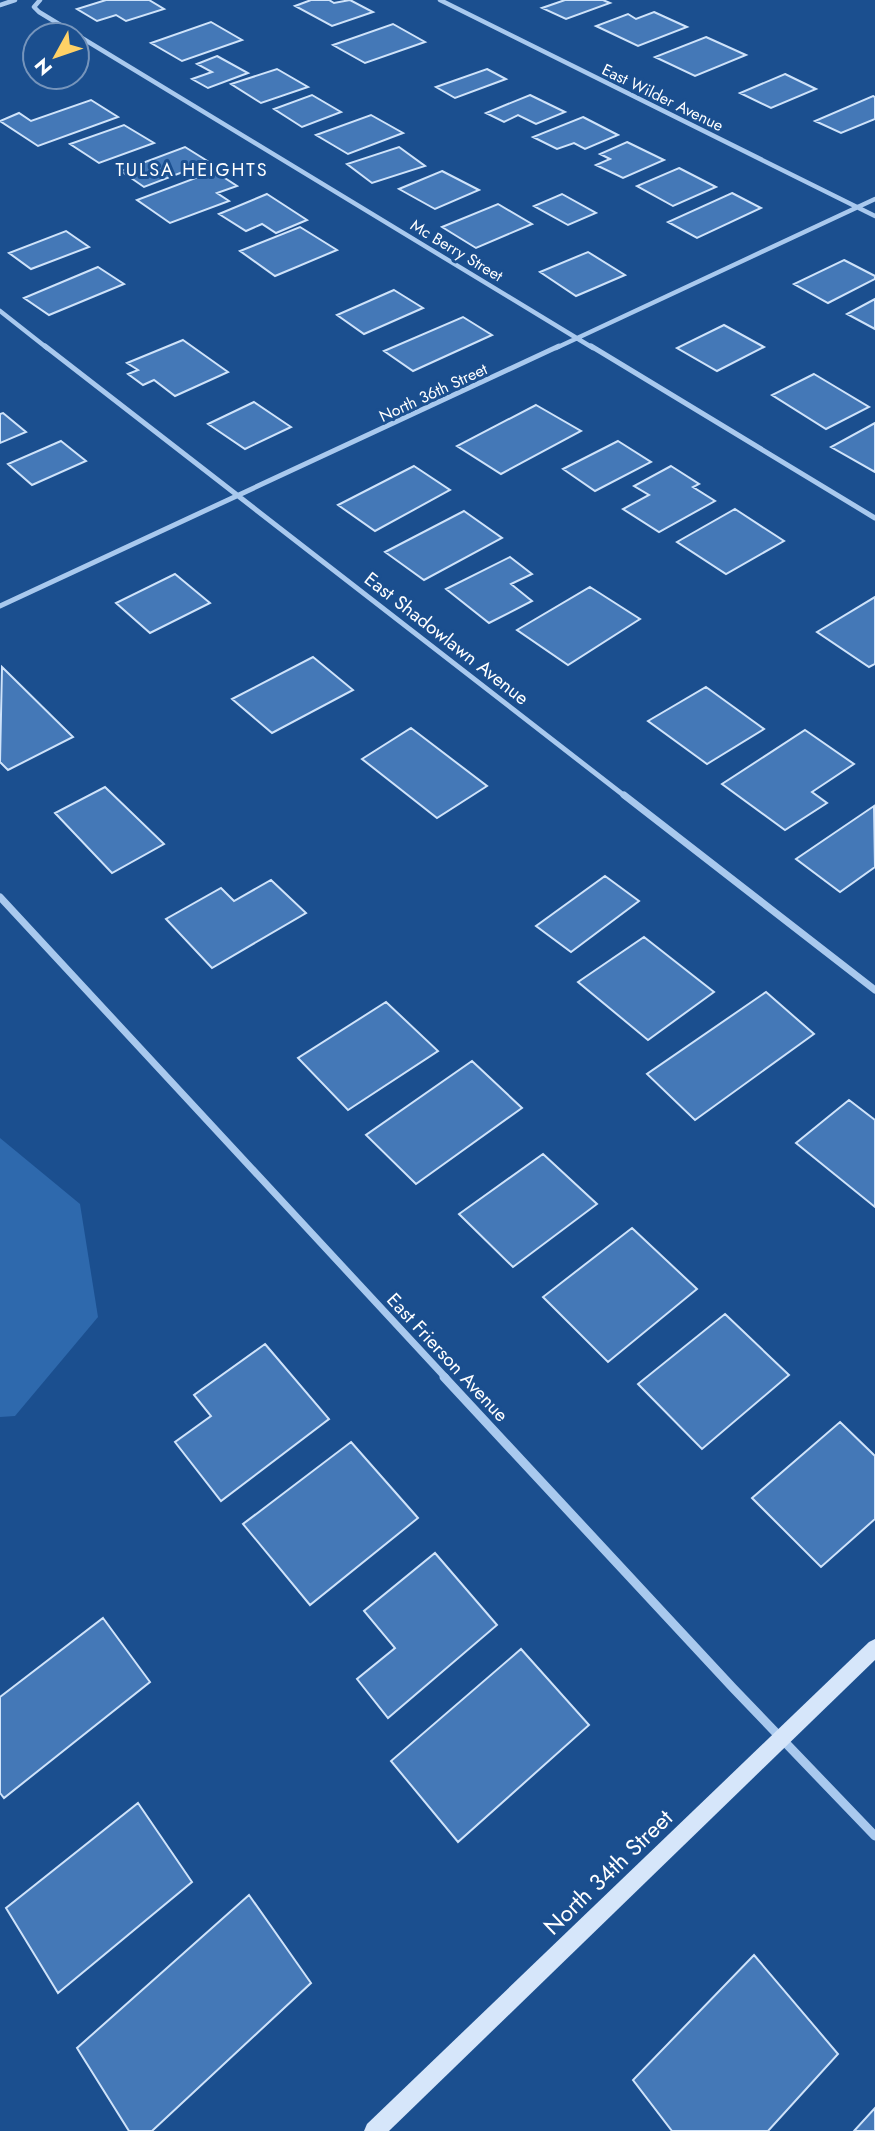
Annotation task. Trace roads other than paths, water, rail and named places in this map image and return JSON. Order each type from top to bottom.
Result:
[{"type":"street","points":[[0,5],[15,0]]},
{"type":"street","name":"Mc Berry Street","points":[[40,0],[34,7],[39,12],[875,518]]},
{"type":"street","name":"East Wilder Avenue","points":[[440,0],[875,216]]},
{"type":"street","name":"North 36th Street","points":[[0,606],[875,199]]},
{"type":"street","name":"East Shadowlawn Avenue","points":[[0,311],[875,990]]},
{"type":"street","name":"East Frierson Avenue","points":[[0,897],[781,1739],[875,1836]]},
{"type":"street","name":"North 34th Street","points":[[374,2131],[875,1648]]},
{"type":"district","name":"TULSA HEIGHTS","points":[[192,170]]}]
